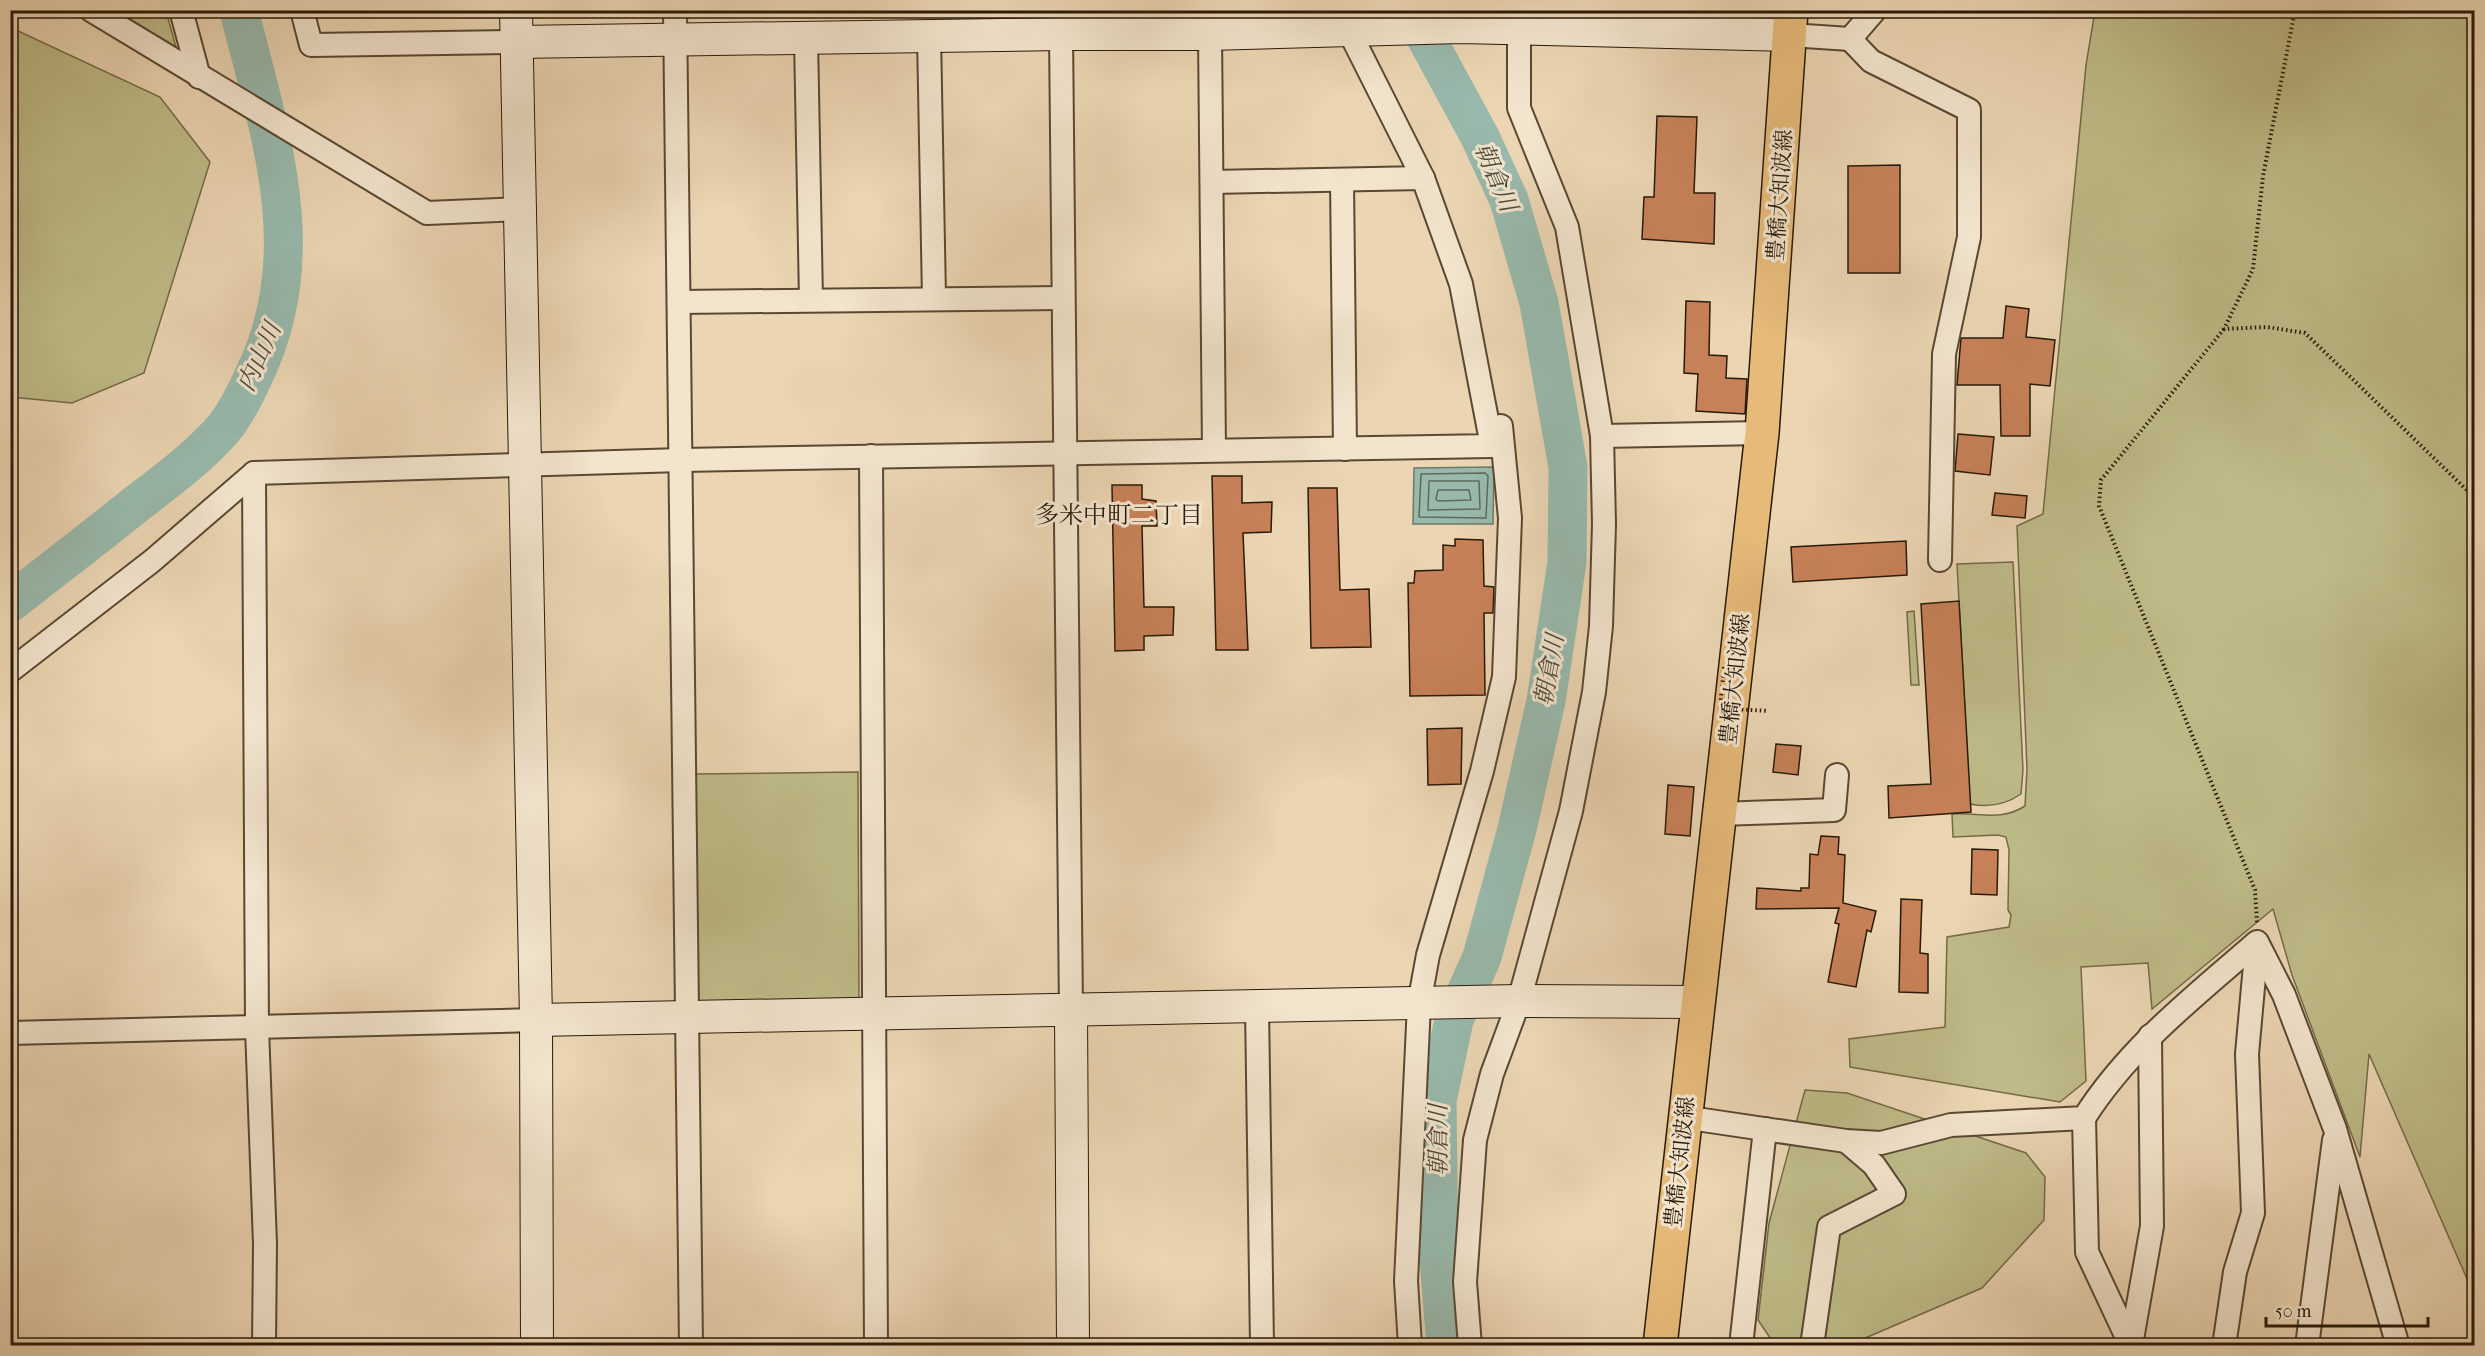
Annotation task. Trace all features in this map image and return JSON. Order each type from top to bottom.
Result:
[{"type":"main road","name":"豊橋大知波線","points":[[1660,1346],[1683,1117],[1762,434],[1790,23]]},
{"type":"street","points":[[91,10],[312,146],[427,213],[519,209]]},
{"type":"street","points":[[181,10],[199,77]]},
{"type":"street","points":[[302,10],[311,45],[517,42],[675,25],[806,38],[1361,31],[1460,27],[1519,19],[1790,23],[1850,39],[1871,61],[1969,110],[1970,237],[1944,354],[1940,560]]},
{"type":"street","points":[[516,10],[536,1020],[537,1346]]},
{"type":"street","points":[[1850,39],[1875,10]]},
{"type":"street","points":[[1470,1346],[1465,1282],[1475,1140],[1510,1002],[1571,811],[1594,692],[1601,626],[1604,524],[1602,436],[1567,227],[1519,108],[1519,19]]},
{"type":"street","points":[[675,25],[691,1346]]},
{"type":"street","points":[[10,671],[152,561],[254,473],[681,460],[1492,446],[1461,284],[1422,178],[1361,31]]},
{"type":"street","points":[[1061,34],[1073,1346]]},
{"type":"street","points":[[1209,34],[1214,450]]},
{"type":"street","points":[[929,36],[933,298]]},
{"type":"street","points":[[806,38],[811,300]]},
{"type":"street","points":[[1212,182],[1422,178]]},
{"type":"street","points":[[1342,180],[1345,449]]},
{"type":"street","points":[[1410,1346],[1406,1281],[1428,955],[1482,771],[1504,677],[1510,519],[1504,440],[1478,292],[1461,284]]},
{"type":"street","points":[[679,302],[1062,298]]},
{"type":"street","points":[[1602,436],[1762,434]]},
{"type":"street","points":[[871,456],[876,1013],[876,1346]]},
{"type":"street","points":[[254,473],[257,1028],[265,1244],[264,1346]]},
{"type":"street","points":[[1719,814],[1834,810],[1837,775]]},
{"type":"street","points":[[2131,1345],[2087,1252],[2084,1118],[2103,1089],[2150,1036],[2257,942]]},
{"type":"street","points":[[2257,942],[2284,995],[2335,1129],[2398,1346]]},
{"type":"street","points":[[2224,1346],[2235,1272],[2253,1213],[2247,1054],[2257,942]]},
{"type":"street","points":[[10,1033],[876,1013],[1423,1003],[1698,1002]]},
{"type":"street","points":[[1257,1007],[1262,1346]]},
{"type":"street","points":[[2131,1345],[2152,1226],[2150,1036]]},
{"type":"street","points":[[1683,1117],[1846,1141],[1881,1143],[1951,1125],[2084,1118]]},
{"type":"street","points":[[1741,1346],[1765,1129]]},
{"type":"street","points":[[2307,1346],[2335,1129]]},
{"type":"street","points":[[1812,1346],[1829,1227],[1894,1194],[1874,1165],[1846,1141]]},
{"type":"path","points":[[2257,942],[2255,890],[2099,506],[2101,480],[2224,329],[2253,269],[2263,176],[2295,10]]},
{"type":"path","points":[[2224,329],[2267,327],[2305,333],[2475,497]]},
{"type":"path","points":[[1724,666],[1720,708],[1768,711]]},
{"type":"shaded area","points":[[117,11],[166,11],[176,47]]},
{"type":"shaded area","points":[[2095,11],[2474,11],[2474,1295],[2369,1054],[2360,1157],[2292,975],[2273,909],[2152,1009],[2148,963],[2081,967],[2086,1081],[2060,1102],[1850,1067],[1849,1039],[1945,1027],[1947,937],[2009,927],[2011,915],[2008,910],[2009,850],[2006,837],[1998,835],[1953,837],[1952,814],[1998,815],[2016,811],[2025,806],[2027,769],[2017,526],[2043,514],[2086,65]]},
{"type":"shaded area","points":[[11,30],[16,30],[160,97],[210,162],[144,373],[72,403],[11,397]]},
{"type":"shaded area","points":[[2013,562],[2023,770],[2021,794],[2003,803],[1970,804],[1957,564]]},
{"type":"shaded area","points":[[1914,611],[1919,685],[1911,685],[1907,612]]},
{"type":"shaded area","points":[[858,772],[859,1001],[696,1002],[694,774]]},
{"type":"shaded area","points":[[1805,1090],[1847,1093],[2026,1153],[2045,1177],[2044,1220],[1982,1288],[1849,1345],[1775,1345],[1758,1320],[1769,1223]]},
{"type":"water","points":[[1494,467],[1493,524],[1413,524],[1414,468]]},
{"type":"building","points":[[1657,116],[1697,117],[1694,193],[1715,193],[1714,244],[1642,239],[1644,197],[1654,197]]},
{"type":"building","points":[[1900,165],[1900,273],[1848,273],[1848,166]]},
{"type":"building","points":[[1686,301],[1710,302],[1709,355],[1727,356],[1726,378],[1747,379],[1745,414],[1696,411],[1698,374],[1684,373]]},
{"type":"building","points":[[2006,306],[2029,309],[2026,337],[2055,340],[2050,386],[2030,384],[2030,436],[2001,436],[2000,385],[1957,385],[1961,338],[2003,338]]},
{"type":"building","points":[[1958,434],[1994,437],[1990,475],[1955,471]]},
{"type":"building","points":[[1212,476],[1242,476],[1242,503],[1272,502],[1271,532],[1243,533],[1248,650],[1216,650]]},
{"type":"building","points":[[1112,485],[1142,485],[1142,499],[1156,501],[1157,526],[1142,526],[1144,607],[1174,607],[1173,635],[1144,636],[1144,650],[1115,651]]},
{"type":"building","points":[[1308,488],[1337,488],[1340,590],[1369,589],[1371,647],[1311,648]]},
{"type":"building","points":[[1995,493],[2027,496],[2025,518],[1992,515]]},
{"type":"building","points":[[1455,539],[1483,540],[1484,586],[1494,587],[1493,613],[1484,613],[1485,695],[1410,696],[1408,583],[1414,583],[1415,571],[1443,570],[1443,545],[1455,546]]},
{"type":"building","points":[[1906,541],[1907,575],[1793,582],[1791,547]]},
{"type":"building","points":[[1959,601],[1971,812],[1889,818],[1888,786],[1931,784],[1921,604]]},
{"type":"building","points":[[1462,728],[1461,784],[1428,785],[1427,729]]},
{"type":"building","points":[[1776,744],[1801,746],[1798,775],[1773,772]]},
{"type":"building","points":[[1668,785],[1694,787],[1690,836],[1665,834]]},
{"type":"building","points":[[1821,836],[1839,837],[1838,854],[1845,855],[1843,903],[1876,911],[1871,932],[1867,930],[1856,987],[1828,982],[1839,924],[1835,923],[1839,908],[1756,909],[1757,888],[1801,891],[1801,888],[1809,888],[1810,854],[1818,855]]},
{"type":"building","points":[[1972,849],[1998,850],[1997,895],[1971,894]]},
{"type":"building","points":[[1901,899],[1922,900],[1920,953],[1928,954],[1928,993],[1899,992]]},
{"type":"waterway","name":"内山川","points":[[10,603],[170,478],[203,449],[224,428],[233,415],[255,373],[272,328],[281,282],[283,237],[280,192],[273,147],[239,10]]},
{"type":"waterway","name":"朝倉川","points":[[1411,10],[1480,137],[1509,200],[1539,303],[1568,467],[1567,562],[1546,701],[1517,829],[1482,957],[1454,1020],[1437,1101],[1439,1259],[1446,1346]]},
{"type":"district","name":"多米中町二丁目","points":[[1119,515]]}]
